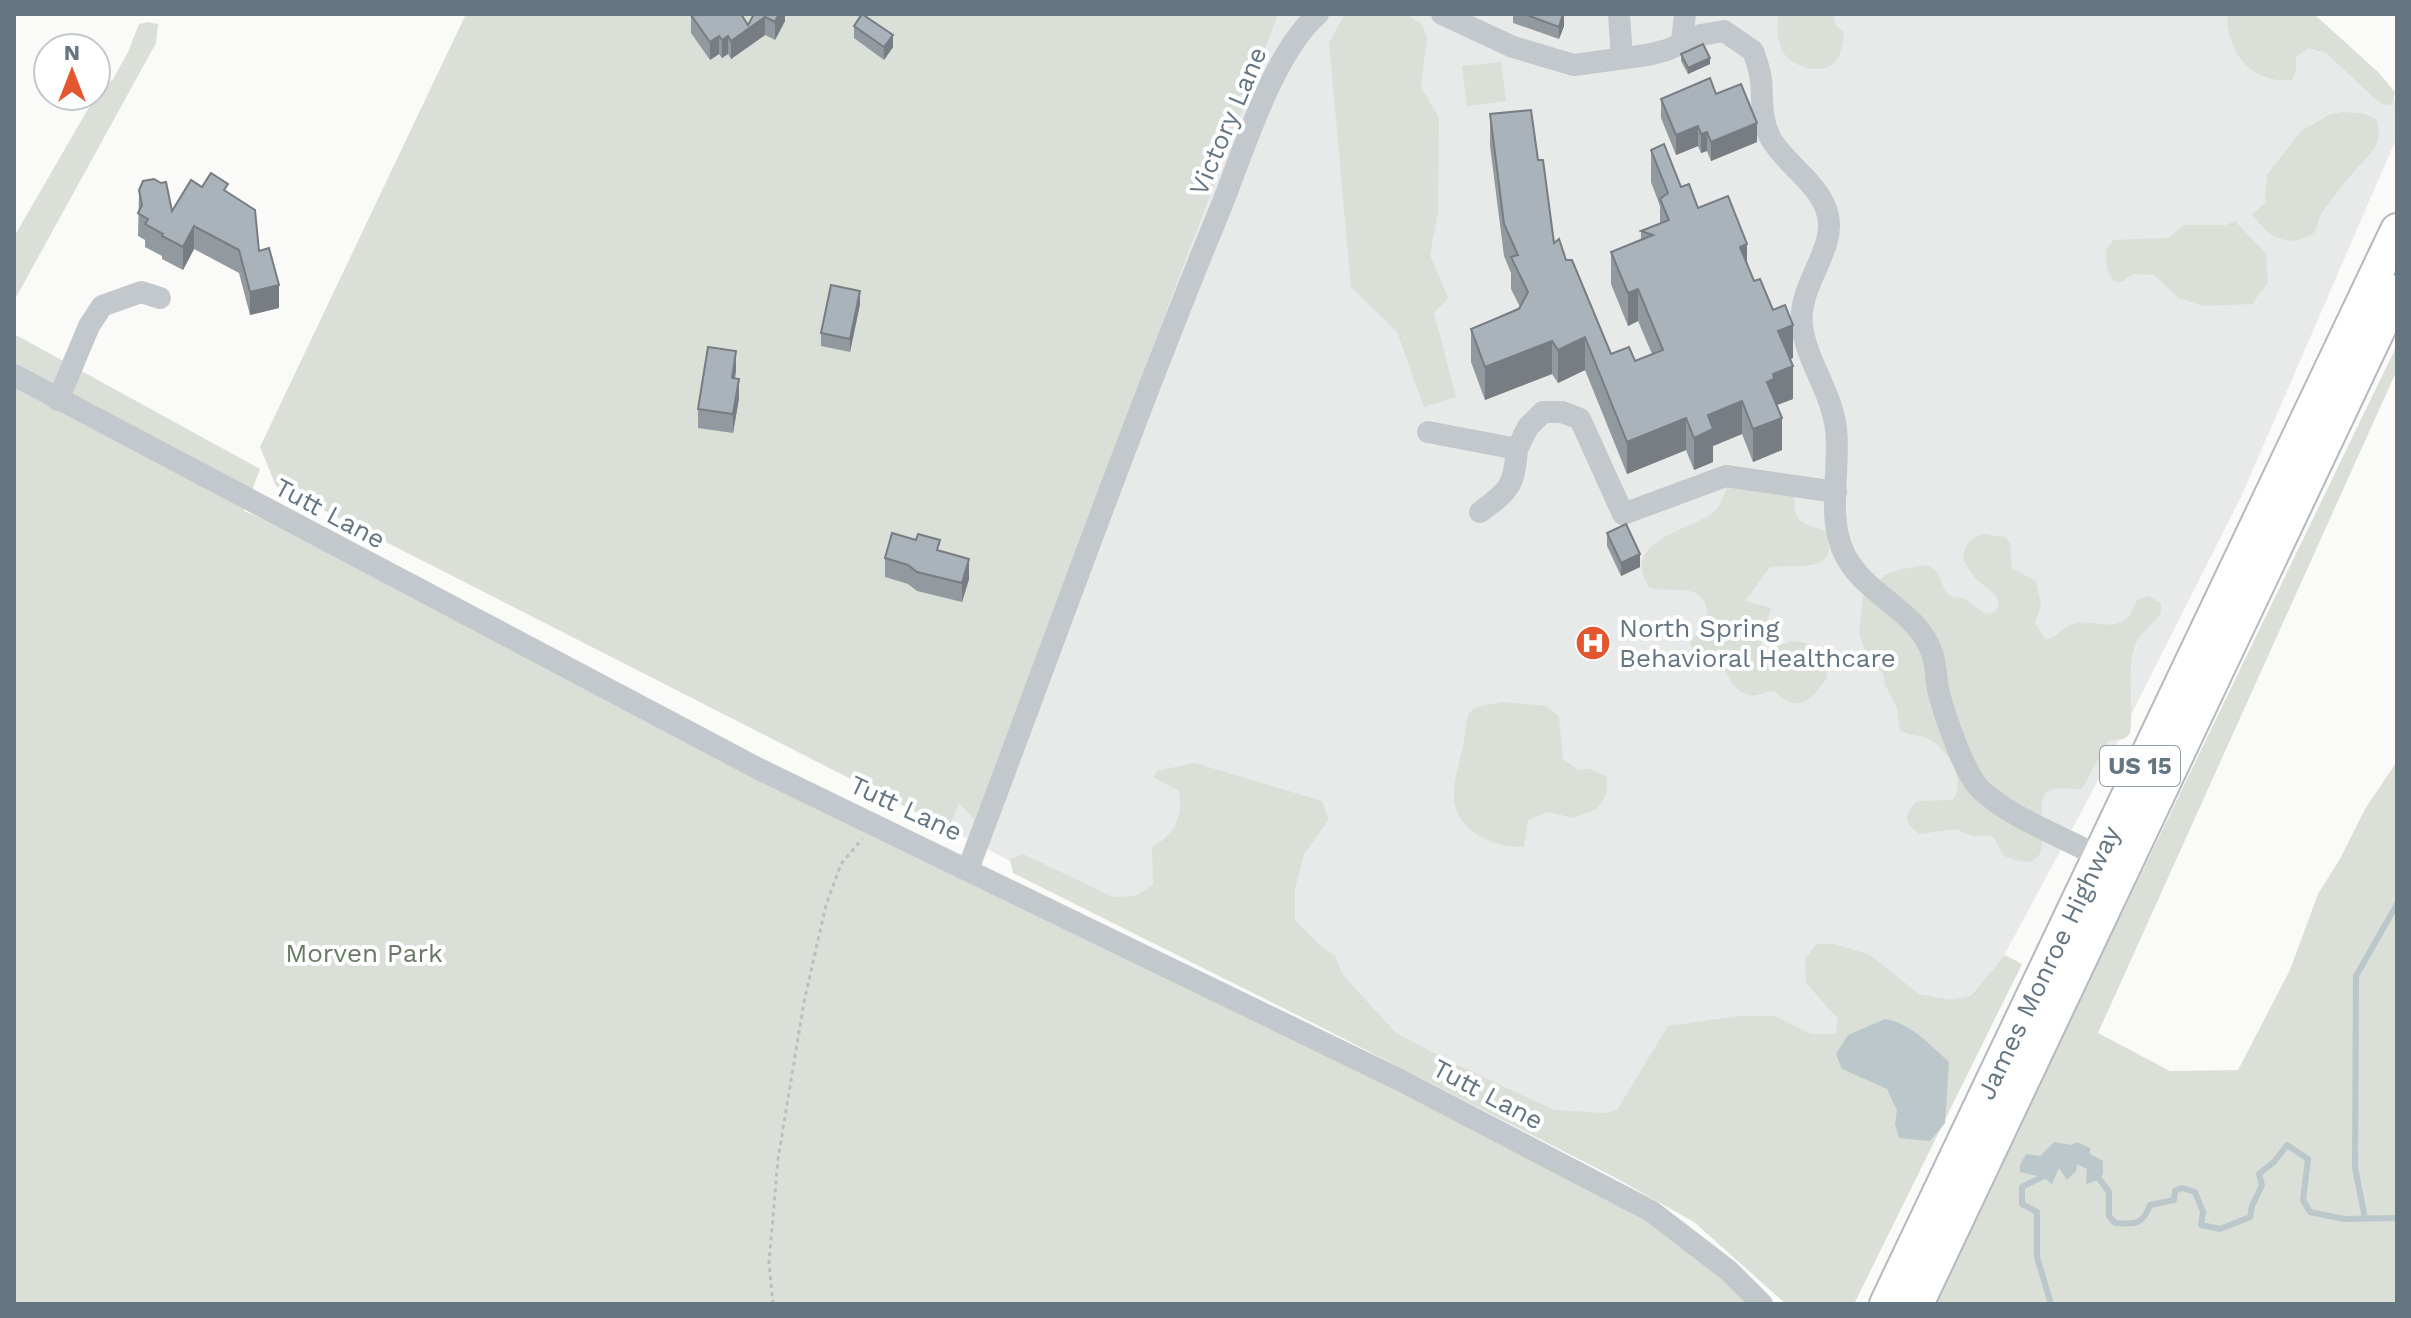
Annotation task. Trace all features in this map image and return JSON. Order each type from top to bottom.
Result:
[{"type":"highway","name":"James Monroe Highway","points":[[1917,1304],[2110,863],[2397,230]]},
{"type":"highway","name":"James Monroe Highway","points":[[1886,1304],[2397,291]]},
{"type":"street","name":"Victory Lane","points":[[968,869],[1200,256],[1279,66],[1302,29],[1318,14]]},
{"type":"street","points":[[1442,14],[1513,47],[1574,65],[1667,50],[1701,35],[1724,31],[1753,51],[1761,79],[1762,118],[1771,139],[1823,203],[1829,218],[1826,243],[1804,293],[1802,323],[1806,346],[1836,428],[1835,524],[1839,541],[1850,564],[1875,592],[1901,611],[1921,632],[1932,652],[1949,725],[1977,786],[1997,803],[2110,863]]},
{"type":"street","points":[[1619,14],[1622,58]]},
{"type":"street","points":[[1682,42],[1685,14]]},
{"type":"street","points":[[58,400],[89,326],[102,306],[141,292],[160,298]]},
{"type":"street","name":"Tutt Lane","points":[[14,375],[732,755],[1400,1080],[1651,1211],[1729,1271],[1762,1304]]},
{"type":"street","points":[[1480,512],[1500,498],[1514,480],[1517,449],[1528,427],[1543,412],[1562,412],[1580,419],[1623,514],[1726,476],[1836,492]]},
{"type":"street","points":[[1428,432],[1517,449]]},
{"type":"path","points":[[773,1304],[769,1263],[778,1159],[804,1002],[826,905],[841,864],[877,826]]},
{"type":"shaded area","name":"North Spring Behavioral Healthcare","points":[[1227,14],[2303,14],[2397,102],[2397,137],[2241,497],[2093,790],[1835,1270],[949,829],[1233,78]]},
{"type":"shaded area","points":[[1885,1019],[1912,1030],[1949,1062],[1945,1123],[1930,1141],[1899,1138],[1895,1124],[1897,1110],[1887,1089],[1842,1069],[1836,1054],[1848,1035]]},
{"type":"shaded area","points":[[2054,1142],[2071,1145],[2077,1142],[2090,1148],[2090,1154],[2103,1161],[2103,1174],[2099,1180],[2086,1184],[2087,1169],[2077,1164],[2076,1171],[2067,1180],[2059,1168],[2052,1184],[2042,1177],[2020,1172],[2026,1154],[2040,1156]]},
{"type":"green space","points":[[466,14],[1278,14],[975,820],[959,803],[949,829],[276,486],[260,447]]},
{"type":"green space","points":[[1345,14],[1409,16],[1422,24],[1427,37],[1421,87],[1439,118],[1438,212],[1430,255],[1448,298],[1434,313],[1456,397],[1424,407],[1397,332],[1351,287],[1329,43]]},
{"type":"green space","points":[[1778,14],[1833,14],[1835,24],[1844,33],[1837,60],[1828,67],[1814,69],[1799,65],[1787,57],[1780,43]]},
{"type":"green space","points":[[2227,14],[2314,14],[2378,72],[2395,92],[2392,105],[2381,104],[2326,53],[2309,48],[2296,57],[2292,80],[2265,77],[2254,71],[2237,53],[2228,28]]},
{"type":"green space","points":[[139,24],[158,24],[156,43],[14,301],[14,237],[86,112],[112,112],[112,80]]},
{"type":"green space","points":[[1501,62],[1506,101],[1467,106],[1462,66]]},
{"type":"green space","points":[[2331,114],[2365,114],[2377,120],[2379,134],[2375,146],[2323,211],[2312,234],[2292,241],[2276,237],[2252,214],[2265,203],[2267,175],[2301,131]]},
{"type":"green space","points":[[2235,221],[2266,254],[2268,282],[2252,304],[2204,306],[2179,298],[2154,275],[2133,274],[2121,282],[2113,281],[2107,269],[2106,250],[2114,240],[2169,238],[2184,225],[2226,225]]},
{"type":"green space","name":"Morven Park","points":[[14,334],[260,469],[244,511],[372,565],[1657,1211],[1750,1304],[14,1304]]},
{"type":"green space","points":[[2397,345],[2397,370],[2098,1033],[2170,1071],[2238,1070],[2290,970],[2318,894],[2365,809],[2396,763],[2397,748],[2397,1304],[1933,1304]]},
{"type":"green space","points":[[1730,482],[1794,495],[1798,518],[1827,532],[1829,546],[1822,561],[1803,566],[1770,567],[1745,601],[1771,608],[1758,655],[1784,643],[1797,641],[1826,657],[1827,677],[1804,702],[1790,702],[1774,691],[1752,695],[1737,689],[1718,663],[1694,654],[1690,642],[1708,621],[1703,599],[1689,591],[1650,588],[1643,573],[1643,560],[1649,550],[1672,533],[1715,511]]},
{"type":"green space","points":[[1983,534],[2005,537],[2010,543],[2012,568],[2036,581],[2041,605],[2035,623],[2046,640],[2073,624],[2117,624],[2130,614],[2138,599],[2149,596],[2161,603],[2161,613],[2141,635],[2133,652],[2130,734],[2124,739],[2108,741],[2082,789],[2058,788],[2046,793],[2041,814],[2042,841],[2040,852],[2034,860],[2023,861],[2004,856],[1990,836],[1972,836],[1956,829],[1920,834],[1910,826],[1908,814],[1918,801],[1952,800],[1957,792],[1956,774],[1953,764],[1940,747],[1924,737],[1900,730],[1897,708],[1885,685],[1883,673],[1869,661],[1859,634],[1863,596],[1885,575],[1927,565],[1937,572],[1946,592],[1953,597],[1964,598],[1985,614],[1995,612],[1999,606],[1996,597],[1974,576],[1963,559],[1968,543]]},
{"type":"green space","points":[[1504,702],[1547,706],[1559,717],[1563,759],[1579,770],[1590,769],[1607,777],[1606,795],[1597,809],[1574,818],[1548,812],[1528,820],[1524,847],[1496,844],[1484,839],[1463,822],[1455,803],[1455,783],[1468,714],[1476,707]]},
{"type":"green space","points":[[1195,763],[1322,801],[1329,819],[1304,854],[1295,888],[1295,920],[1320,946],[1335,955],[1342,974],[1396,1033],[1554,1110],[1604,1113],[1617,1110],[1668,1026],[1740,1016],[1775,1016],[1811,1034],[1836,1034],[1838,1019],[1806,983],[1805,959],[1816,944],[1835,944],[1870,955],[1919,994],[1950,1000],[1971,996],[2005,955],[2022,964],[1854,1304],[1786,1304],[1694,1222],[1614,1177],[1013,873],[1010,859],[1023,854],[1113,897],[1135,896],[1153,885],[1152,847],[1172,831],[1180,809],[1179,791],[1153,777],[1157,771]]},
{"type":"building","points":[[693,14],[741,14],[748,25],[754,14],[779,14],[775,22],[765,17],[731,41],[728,36],[722,40],[719,36],[710,42]]},
{"type":"building","points":[[862,14],[893,35],[884,47],[854,26]]},
{"type":"building","points":[[1524,14],[1563,14],[1559,27]]},
{"type":"building","points":[[1703,44],[1710,58],[1688,68],[1681,54]]},
{"type":"building","points":[[1710,78],[1716,94],[1741,84],[1757,123],[1711,142],[1707,132],[1701,134],[1698,126],[1676,135],[1661,99]]},
{"type":"building","points":[[1531,110],[1538,160],[1543,160],[1554,243],[1559,239],[1566,260],[1572,260],[1611,354],[1629,347],[1635,361],[1663,350],[1638,289],[1628,293],[1611,252],[1653,235],[1641,231],[1669,220],[1660,199],[1668,193],[1651,150],[1664,144],[1681,187],[1689,184],[1698,208],[1728,196],[1747,244],[1740,247],[1754,281],[1760,279],[1773,310],[1785,305],[1793,325],[1778,331],[1793,366],[1773,374],[1774,379],[1767,382],[1782,418],[1753,429],[1742,401],[1708,415],[1713,429],[1694,438],[1686,418],[1627,442],[1585,337],[1558,350],[1552,341],[1485,367],[1471,329],[1519,309],[1528,292],[1511,257],[1518,255],[1504,224],[1490,114]]},
{"type":"building","points":[[211,173],[228,184],[224,190],[255,210],[259,251],[269,248],[279,285],[250,292],[239,250],[194,226],[183,247],[145,224],[148,219],[138,213],[142,205],[139,190],[143,181],[154,179],[166,182],[172,211],[191,180],[202,187]]},
{"type":"building","points":[[831,285],[860,291],[850,339],[821,333]]},
{"type":"building","points":[[708,347],[736,351],[732,378],[739,379],[733,414],[698,409]]},
{"type":"building","points":[[1626,524],[1640,554],[1621,563],[1607,533]]},
{"type":"building","points":[[892,533],[916,540],[918,534],[940,540],[937,550],[969,559],[962,583],[917,572],[908,565],[885,558]]},
{"type":"waterway","points":[[2365,1218],[2355,1168],[2356,976],[2397,904]]},
{"type":"waterway","points":[[2095,1173],[2109,1192],[2109,1216],[2115,1223],[2128,1224],[2141,1220],[2150,1205],[2174,1200],[2175,1191],[2182,1188],[2195,1192],[2203,1212],[2201,1225],[2220,1229],[2250,1217],[2262,1185],[2259,1174],[2274,1162],[2287,1145],[2308,1159],[2303,1200],[2310,1212],[2344,1219],[2397,1218]]},
{"type":"waterway","points":[[2045,1172],[2042,1177],[2022,1187],[2022,1204],[2037,1212],[2037,1257],[2051,1304]]},
{"type":"place","name":"North Spring Behavioral Healthcare","points":[[1593,643]]}]
